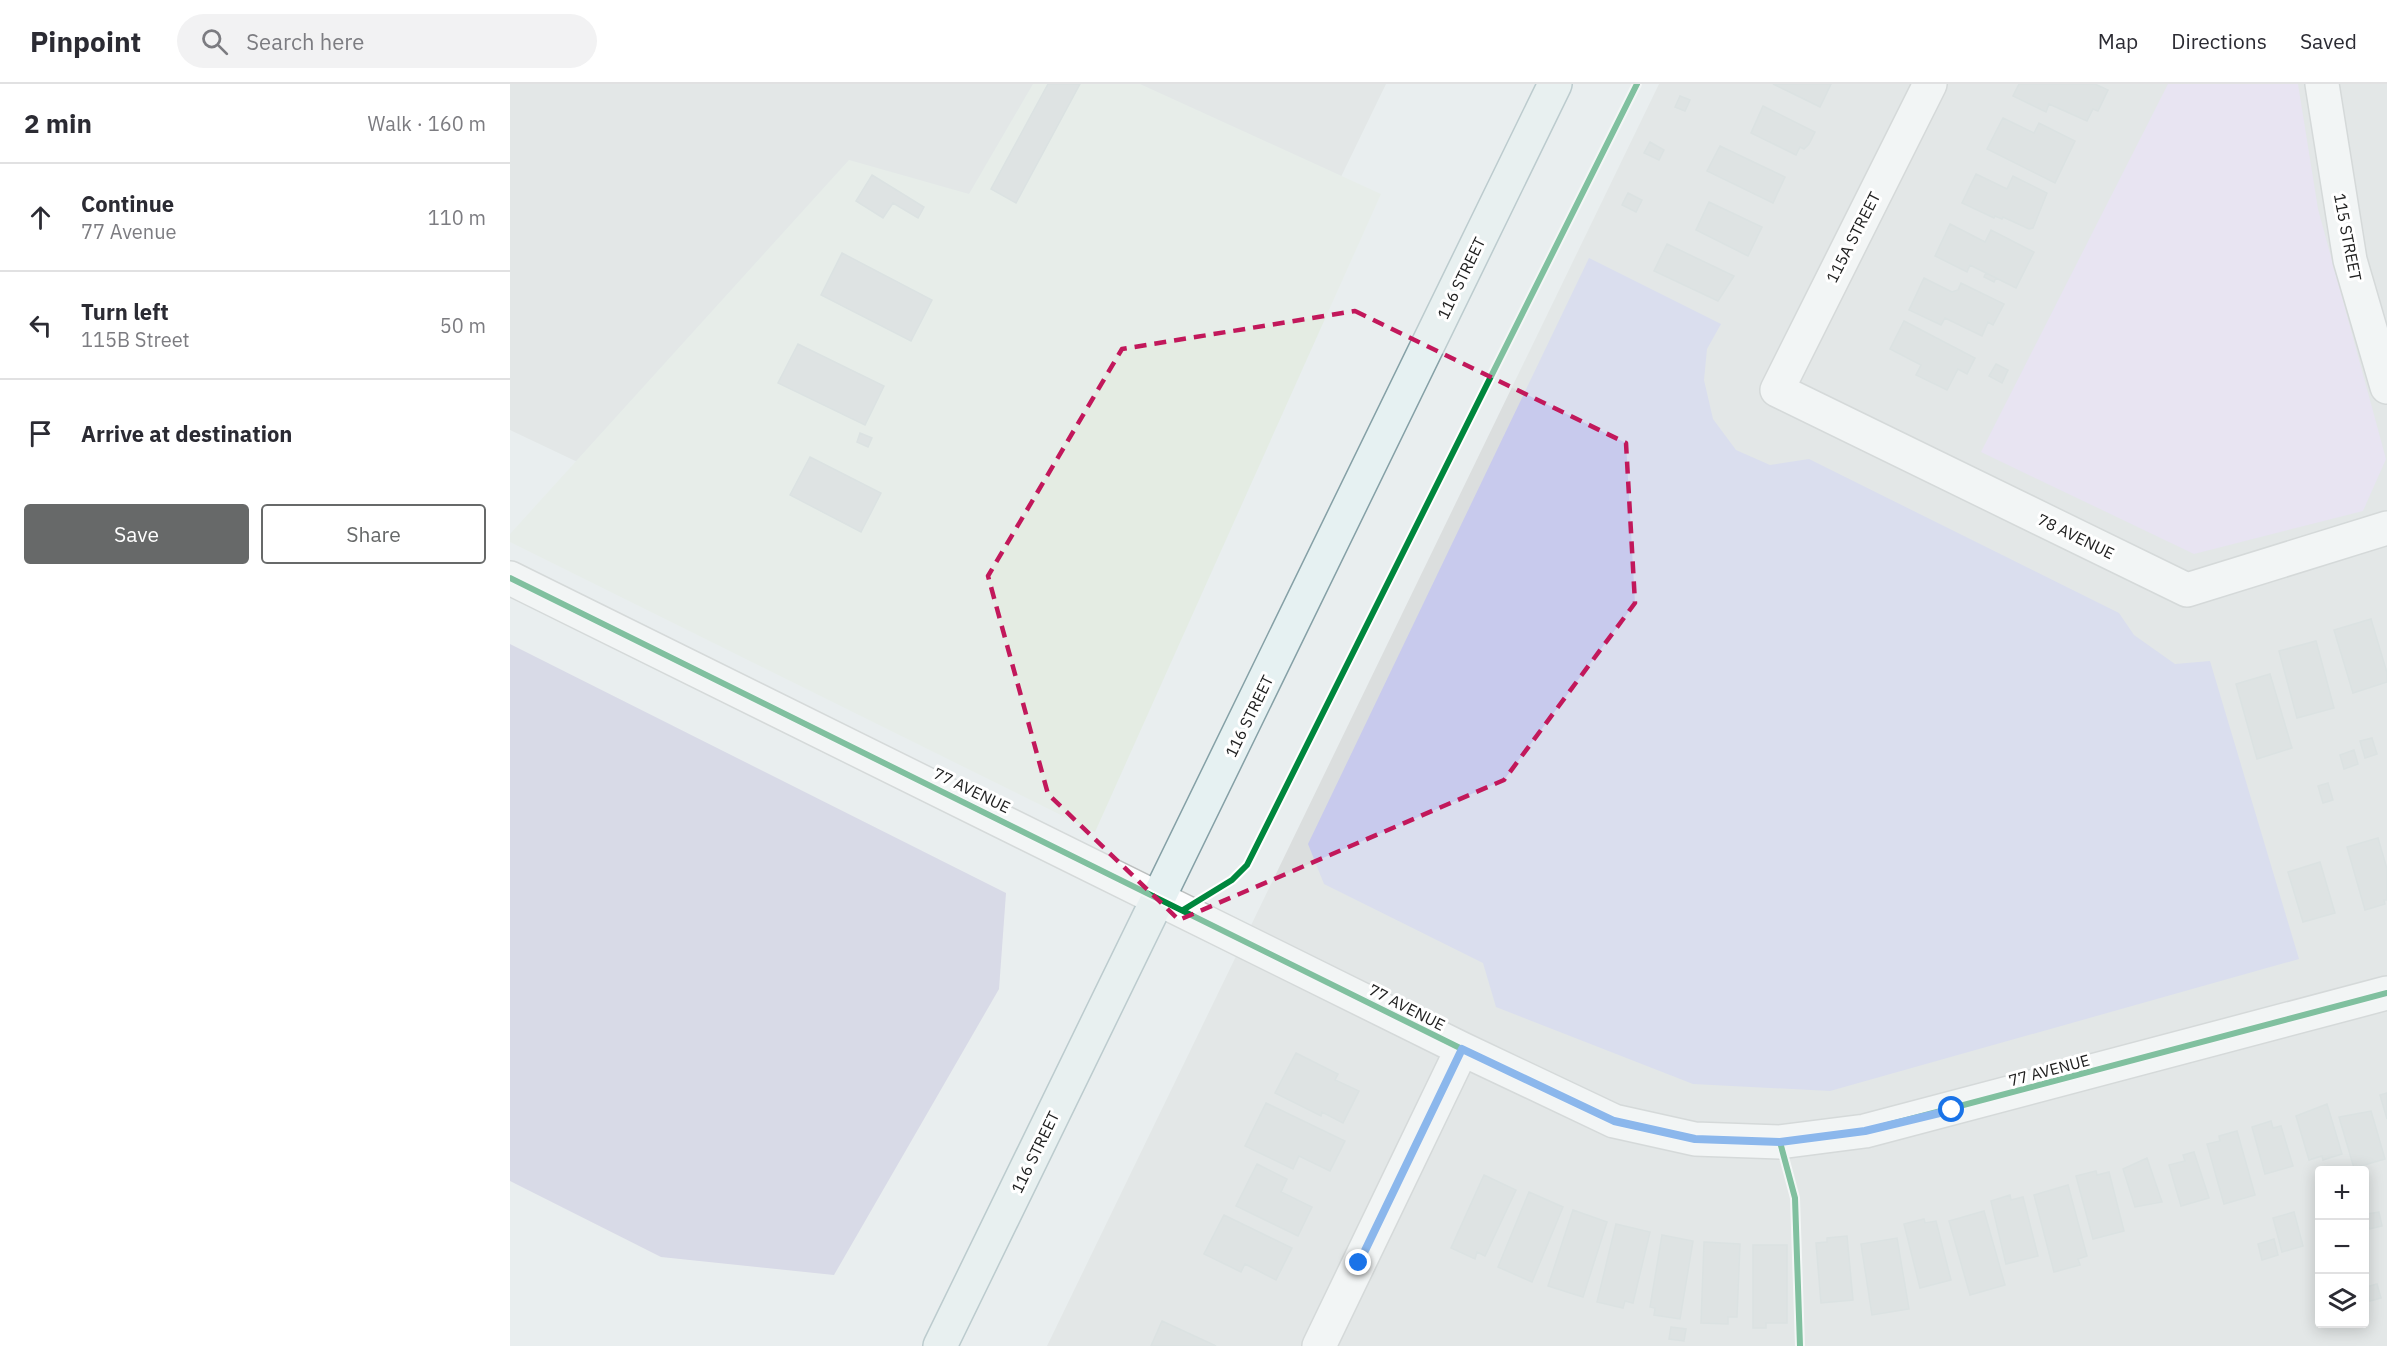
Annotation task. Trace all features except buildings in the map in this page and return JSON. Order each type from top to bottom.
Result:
[{"type":"main road","name":"116 STREET","points":[[940,1346],[1555,84]]},
{"type":"street","name":"115A STREET","points":[[1777,390],[1930,84]]},
{"type":"street","name":"115 STREET","points":[[2322,84],[2350,260],[2387,387]]},
{"type":"street","name":"78 AVENUE","points":[[1777,390],[2187,590],[2387,528]]},
{"type":"street","name":"77 AVENUE","points":[[510,578],[1462,1049],[1614,1121],[1695,1139],[1780,1142],[1865,1131],[1941,1113],[2387,993]]},
{"type":"street","points":[[1319,1346],[1462,1049]]},
{"type":"highlighted area","points":[[1355,311],[1626,443],[1635,603],[1504,780],[1179,920],[1048,794],[988,576],[1122,349]]},
{"type":"shaded area","points":[[510,84],[1386,84],[1086,703],[510,430]]},
{"type":"shaded area","points":[[1033,84],[1140,84],[1381,194],[1095,832],[510,542],[510,534],[849,160],[969,194]]},
{"type":"shaded area","points":[[1659,84],[2387,84],[2387,1346],[1047,1346]]},
{"type":"shaded area","points":[[2168,84],[2298,84],[2318,209],[2386,459],[2363,511],[2194,554],[1981,452]]},
{"type":"shaded area","points":[[1589,258],[1721,324],[1707,349],[1704,380],[1713,419],[1736,450],[1770,465],[1809,459],[2119,613],[2134,635],[2175,664],[2210,661],[2299,959],[1830,1091],[1693,1084],[1496,1007],[1483,963],[1324,884],[1308,844]]},
{"type":"shaded area","points":[[510,644],[1006,893],[999,989],[834,1275],[661,1257],[510,1181]]},
{"type":"cycle path","points":[[1183,910],[1232,880],[1247,865],[1637,84]]},
{"type":"cycle path","points":[[510,578],[1462,1049],[1614,1121],[1695,1139],[1780,1142],[1865,1131],[2387,993]]},
{"type":"cycle path","points":[[1780,1142],[1795,1198],[1800,1346]]},
{"type":"route","points":[[1359,1263],[1462,1049],[1614,1121],[1695,1139],[1780,1142],[1865,1131],[1952,1110]]}]
